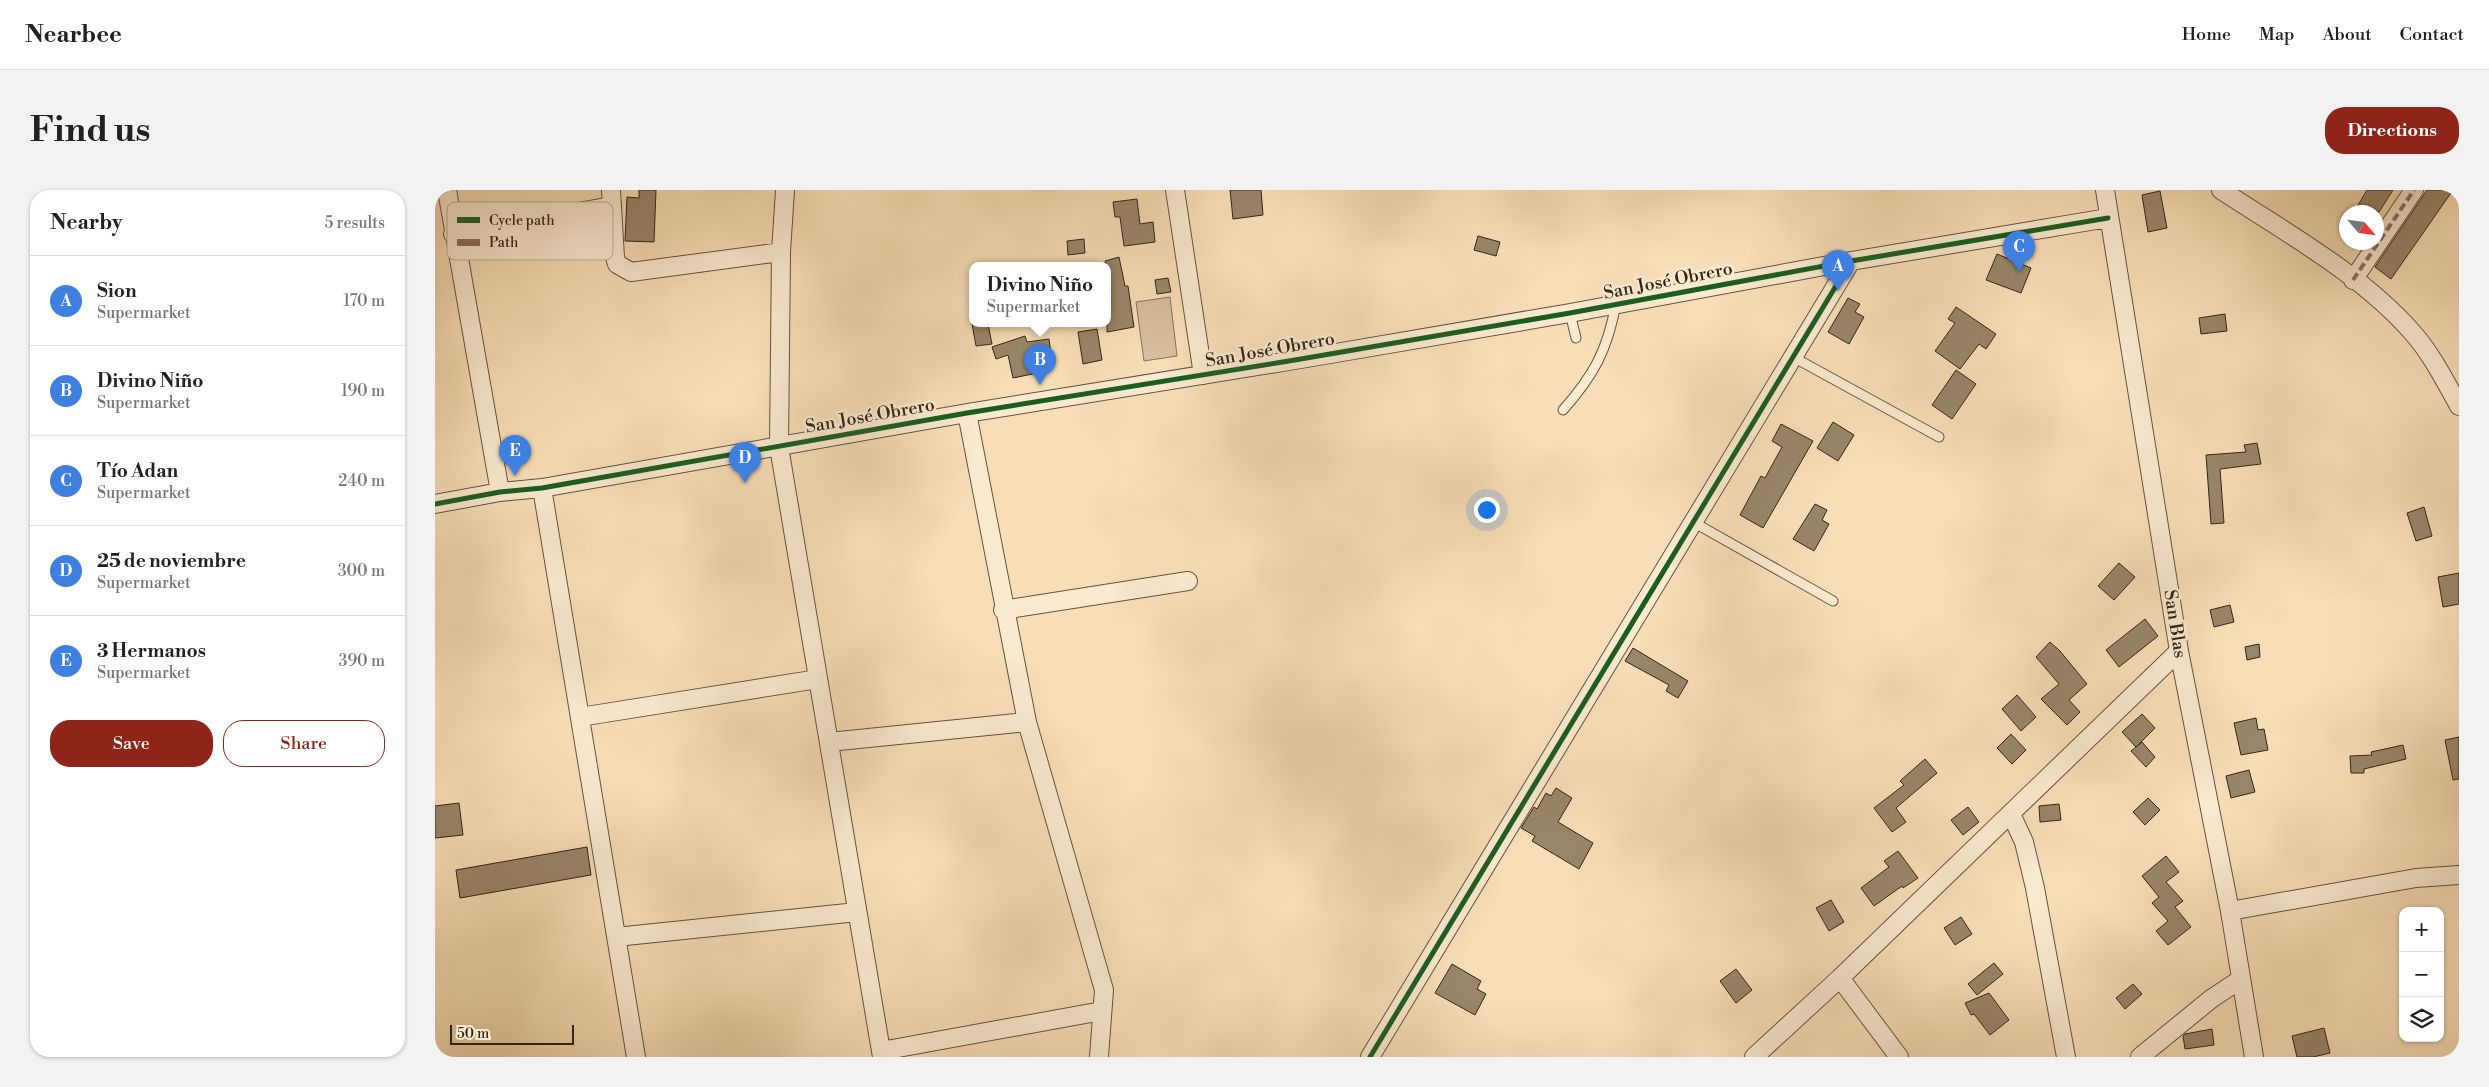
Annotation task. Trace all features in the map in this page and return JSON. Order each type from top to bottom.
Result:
[{"type":"street","points":[[785,190],[781,252],[779,447],[881,1054],[1102,1012]]},
{"type":"street","points":[[1175,190],[1203,375]]},
{"type":"street","name":"San Blas","points":[[2105,190],[2179,651],[2230,911],[2254,1057]]},
{"type":"street","points":[[2221,190],[2382,300],[2414,333],[2442,375],[2459,406]]},
{"type":"street","points":[[2353,280],[2415,190]]},
{"type":"street","points":[[594,202],[612,198]]},
{"type":"street","points":[[613,218],[617,264],[631,272],[781,252]]},
{"type":"street","name":"San José Obrero","points":[[435,504],[501,492],[542,488],[967,412],[1203,375],[1570,313],[1851,261],[2108,218]]},
{"type":"street","points":[[458,260],[501,492]]},
{"type":"street","points":[[1370,1057],[1851,261]]},
{"type":"street","points":[[967,412],[1003,610],[1027,722],[1104,990],[1099,1057]]},
{"type":"street","points":[[542,488],[636,1057]]},
{"type":"street","points":[[1003,610],[1188,581]]},
{"type":"street","points":[[1754,1057],[1840,978],[2179,651]]},
{"type":"street","points":[[580,717],[818,679]]},
{"type":"street","points":[[829,742],[1027,722]]},
{"type":"street","points":[[2011,814],[2024,842],[2035,888],[2066,1057]]},
{"type":"street","points":[[2230,911],[2416,878],[2459,875]]},
{"type":"street","points":[[616,937],[857,912]]},
{"type":"street","points":[[1840,978],[1899,1057]]},
{"type":"street","points":[[2140,1057],[2211,999],[2241,979]]},
{"type":"lane","points":[[1563,410],[1591,376],[1611,327],[1616,304]]},
{"type":"lane","points":[[1570,313],[1576,338]]},
{"type":"lane","points":[[1793,357],[1939,437]]},
{"type":"lane","points":[[1693,522],[1833,601]]},
{"type":"shaded area","points":[[1170,297],[1177,356],[1144,361],[1136,302]]},
{"type":"building","points":[[639,190],[656,190],[654,242],[625,241],[627,197],[639,198]]},
{"type":"building","points":[[1230,190],[1261,190],[1263,215],[1233,219]]},
{"type":"building","points":[[2367,190],[2393,190],[2383,205],[2358,205]]},
{"type":"building","points":[[2427,190],[2453,190],[2391,279],[2375,267]]},
{"type":"building","points":[[2160,191],[2167,228],[2148,232],[2142,195]]},
{"type":"building","points":[[1137,199],[1140,224],[1153,222],[1155,242],[1124,246],[1120,217],[1115,217],[1113,202]]},
{"type":"building","points":[[1478,236],[1500,242],[1496,256],[1474,250]]},
{"type":"building","points":[[1084,239],[1085,253],[1068,255],[1067,241]]},
{"type":"building","points":[[1997,254],[2031,268],[2021,293],[1986,280]]},
{"type":"building","points":[[1119,257],[1125,286],[1128,286],[1134,327],[1107,332],[1107,327],[1111,327],[1111,262],[1105,261]]},
{"type":"building","points":[[1168,278],[1171,292],[1157,294],[1155,280]]},
{"type":"building","points":[[1848,298],[1860,304],[1855,312],[1864,317],[1849,344],[1828,332]]},
{"type":"building","points":[[1956,307],[1996,334],[1986,349],[1979,344],[1960,369],[1935,351],[1955,323],[1948,319]]},
{"type":"building","points":[[2225,314],[2227,331],[2201,334],[2199,318]]},
{"type":"building","points":[[973,327],[989,327],[992,344],[976,346]]},
{"type":"building","points":[[1097,329],[1102,360],[1083,364],[1078,332]]},
{"type":"building","points":[[1025,336],[1027,342],[1049,339],[1052,361],[1035,363],[1037,373],[1013,378],[1008,355],[996,359],[992,347]]},
{"type":"building","points":[[1956,370],[1976,384],[1952,419],[1932,405]]},
{"type":"building","points":[[1833,422],[1854,435],[1838,461],[1817,448]]},
{"type":"building","points":[[1781,424],[1813,441],[1763,528],[1740,515],[1761,476],[1765,478],[1782,447],[1772,441]]},
{"type":"building","points":[[2257,443],[2261,464],[2220,469],[2224,523],[2211,524],[2206,455],[2246,452],[2244,445]]},
{"type":"building","points":[[1815,504],[1827,510],[1822,520],[1829,524],[1814,551],[1793,539]]},
{"type":"building","points":[[2424,507],[2432,536],[2416,541],[2407,513]]},
{"type":"building","points":[[2119,563],[2135,577],[2114,600],[2098,586]]},
{"type":"building","points":[[2459,573],[2459,604],[2443,607],[2438,577]]},
{"type":"building","points":[[2230,605],[2234,622],[2214,627],[2210,610]]},
{"type":"building","points":[[2145,619],[2158,636],[2119,667],[2106,650]]},
{"type":"building","points":[[2050,642],[2060,651],[2087,684],[2069,700],[2080,712],[2067,725],[2041,699],[2059,684],[2036,657]]},
{"type":"building","points":[[2259,644],[2260,657],[2247,660],[2245,647]]},
{"type":"building","points":[[1633,648],[1688,681],[1678,698],[1666,691],[1669,685],[1625,661]]},
{"type":"building","points":[[2017,695],[2036,717],[2021,731],[2002,709]]},
{"type":"building","points":[[2142,714],[2155,728],[2136,747],[2122,732]]},
{"type":"building","points":[[2256,718],[2258,730],[2264,729],[2268,750],[2241,755],[2234,723]]},
{"type":"building","points":[[2011,734],[2026,750],[2012,764],[1997,748]]},
{"type":"building","points":[[2459,737],[2459,779],[2453,780],[2445,740]]},
{"type":"building","points":[[2142,742],[2155,757],[2146,767],[2131,751]]},
{"type":"building","points":[[2403,745],[2406,759],[2364,769],[2364,773],[2351,773],[2350,756],[2372,755],[2371,752]]},
{"type":"building","points":[[1925,759],[1937,773],[1896,808],[1906,822],[1892,832],[1874,808],[1904,785],[1900,781]]},
{"type":"building","points":[[2249,770],[2255,792],[2231,798],[2226,776]]},
{"type":"building","points":[[1556,788],[1572,798],[1558,822],[1593,843],[1579,869],[1532,841],[1535,836],[1521,828],[1534,807],[1537,809],[1546,793],[1551,796]]},
{"type":"building","points":[[2148,798],[2160,810],[2145,825],[2133,812]]},
{"type":"building","points":[[459,803],[463,835],[435,838],[435,806]]},
{"type":"building","points":[[2059,804],[2061,820],[2040,822],[2039,806]]},
{"type":"building","points":[[1968,807],[1979,822],[1963,835],[1951,820]]},
{"type":"building","points":[[587,847],[591,875],[460,898],[456,870]]},
{"type":"building","points":[[1898,851],[1918,878],[1903,888],[1902,886],[1874,906],[1861,888],[1889,867],[1884,861]]},
{"type":"building","points":[[2166,856],[2179,872],[2166,882],[2183,901],[2175,907],[2191,927],[2168,945],[2156,931],[2168,921],[2152,903],[2159,897],[2142,876]]},
{"type":"building","points":[[1831,900],[1844,922],[1829,931],[1816,908]]},
{"type":"building","points":[[1961,917],[1972,934],[1955,945],[1944,928]]},
{"type":"building","points":[[1994,963],[2003,974],[1977,995],[1968,984]]},
{"type":"building","points":[[1452,964],[1481,981],[1477,989],[1486,994],[1475,1015],[1435,993]]},
{"type":"building","points":[[1736,969],[1752,990],[1736,1003],[1720,981]]},
{"type":"building","points":[[2133,984],[2142,994],[2125,1009],[2116,998]]},
{"type":"building","points":[[1989,993],[2009,1020],[1990,1035],[1974,1014],[1971,1015],[1965,1003]]},
{"type":"building","points":[[2324,1028],[2330,1053],[2313,1057],[2297,1057],[2292,1036]]},
{"type":"building","points":[[2212,1029],[2214,1045],[2185,1049],[2183,1036],[2185,1034]]},
{"type":"marked path","points":[[2353,280],[2414,190]]},
{"type":"cycle path","points":[[435,504],[500,492],[542,488],[967,413],[1570,313],[1851,261],[2108,218]]},
{"type":"cycle path","points":[[1370,1057],[1851,261]]},
{"type":"place","name":"Tío Adan","points":[[2019,272]]},
{"type":"place","name":"Sion","points":[[1838,291]]},
{"type":"place","name":"Divino Niño","points":[[1040,385]]},
{"type":"place","name":"3 Hermanos","points":[[515,476]]},
{"type":"place","name":"25 de noviembre","points":[[745,483]]}]
